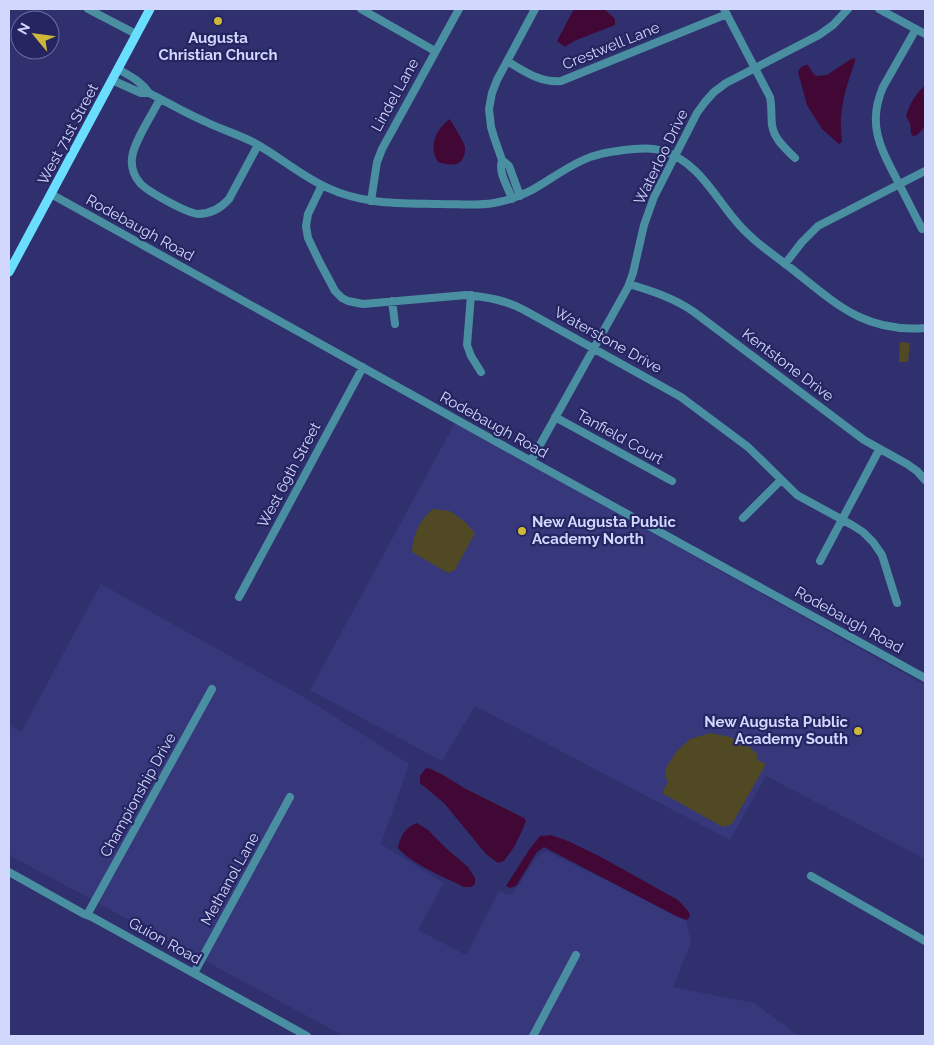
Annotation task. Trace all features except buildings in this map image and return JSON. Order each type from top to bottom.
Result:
[{"type":"main road","name":"West 71st Street","points":[[9,272],[150,9]]},
{"type":"street","points":[[88,9],[136,34]]},
{"type":"street","points":[[361,9],[435,51]]},
{"type":"street","name":"Lindel Lane","points":[[371,201],[377,162],[382,148],[459,9]]},
{"type":"street","points":[[516,197],[502,176],[500,166],[502,160],[491,129],[489,108],[495,84],[535,9]]},
{"type":"street","name":"Waterloo Drive","points":[[531,461],[629,284],[648,211],[656,192],[704,102],[726,83],[819,35],[833,25],[848,9]]},
{"type":"street","points":[[880,9],[925,34]]},
{"type":"street","points":[[726,12],[770,97],[774,133],[794,158]]},
{"type":"street","name":"Crestwell Lane","points":[[507,62],[539,79],[553,82],[561,81],[726,12]]},
{"type":"street","points":[[916,29],[879,96],[876,108],[876,126],[879,142],[899,184],[922,229],[925,227]]},
{"type":"street","points":[[118,69],[135,78],[149,93],[202,121],[241,136],[258,145],[322,185],[344,194],[371,201],[478,205],[497,203],[532,190],[576,163],[604,153],[646,148],[660,150],[676,156],[700,174],[743,229],[754,240],[838,306],[869,322],[887,327],[925,328]]},
{"type":"street","points":[[112,80],[141,94],[149,93]]},
{"type":"street","points":[[160,99],[136,144],[132,165],[136,177],[143,186],[185,210],[196,214],[204,214],[224,205],[258,145]]},
{"type":"street","points":[[785,264],[802,242],[818,226],[925,171]]},
{"type":"street","name":"Waterstone Drive","points":[[322,185],[309,210],[306,229],[309,240],[332,288],[342,298],[353,303],[363,304],[452,295],[494,298],[516,306],[594,348],[681,397],[748,447],[800,497],[863,532],[878,548],[897,603]]},
{"type":"street","name":"Rodebaugh Road","points":[[51,194],[925,678]]},
{"type":"street","name":"Kentstone Drive","points":[[629,284],[658,293],[694,312],[864,440],[912,468],[925,480]]},
{"type":"street","points":[[471,295],[467,345],[471,356],[481,372]]},
{"type":"street","points":[[392,301],[394,324]]},
{"type":"street","name":"West 69th Street","points":[[239,597],[363,367]]},
{"type":"street","name":"Tanfield Court","points":[[556,416],[672,481]]},
{"type":"street","points":[[820,560],[880,450]]},
{"type":"street","points":[[743,518],[781,480]]},
{"type":"street","name":"Championship Drive","points":[[87,915],[212,689]]},
{"type":"street","name":"Methanol Lane","points":[[194,974],[290,797]]},
{"type":"street","name":"Guion Road","points":[[9,872],[307,1036]]},
{"type":"street","points":[[811,876],[925,941]]},
{"type":"street","points":[[533,1036],[576,955]]},
{"type":"shaded area","points":[[574,9],[604,9],[615,19],[615,25],[574,41],[565,47],[557,41]]},
{"type":"shaded area","points":[[855,58],[843,101],[841,121],[842,142],[839,144],[822,129],[807,105],[798,72],[804,65],[808,65],[816,76],[827,75]]},
{"type":"shaded area","points":[[925,85],[925,127],[917,135],[913,136],[906,116],[909,107]]},
{"type":"shaded area","points":[[450,119],[465,147],[465,154],[457,164],[438,162],[434,150],[437,133]]},
{"type":"shaded area","points":[[900,342],[910,343],[908,362],[899,362]]},
{"type":"shaded area","name":"New Augusta Public Academy North","points":[[455,423],[925,685],[925,859],[766,776],[730,840],[475,706],[442,761],[310,690]]},
{"type":"shaded area","points":[[433,509],[450,511],[465,522],[475,533],[455,570],[448,573],[412,552],[418,528]]},
{"type":"shaded area","points":[[101,584],[307,699],[409,764],[381,844],[444,883],[418,930],[466,955],[499,891],[510,895],[537,857],[546,851],[686,920],[691,942],[673,987],[754,1003],[800,1036],[344,1036],[9,855],[9,725],[21,732]]},
{"type":"shaded area","points":[[711,733],[731,737],[741,742],[757,754],[757,760],[766,764],[732,824],[723,827],[662,793],[668,782],[665,775],[667,766],[677,751],[690,739]]},
{"type":"shaded area","points":[[426,768],[524,818],[526,821],[522,831],[504,861],[498,863],[486,854],[444,803],[420,783],[420,776]]},
{"type":"shaded area","points":[[417,823],[428,830],[468,867],[475,878],[475,884],[471,887],[464,887],[438,875],[419,865],[398,848],[404,833],[409,827]]},
{"type":"shaded area","points":[[551,835],[599,856],[678,900],[689,912],[690,917],[686,920],[676,916],[544,847],[537,852],[516,886],[510,888],[506,886],[540,836]]},
{"type":"place","name":"Augusta Christian Church","points":[[218,21]]},
{"type":"place","name":"New Augusta Public Academy North","points":[[522,531]]},
{"type":"place","name":"New Augusta Public Academy South","points":[[858,731]]}]
